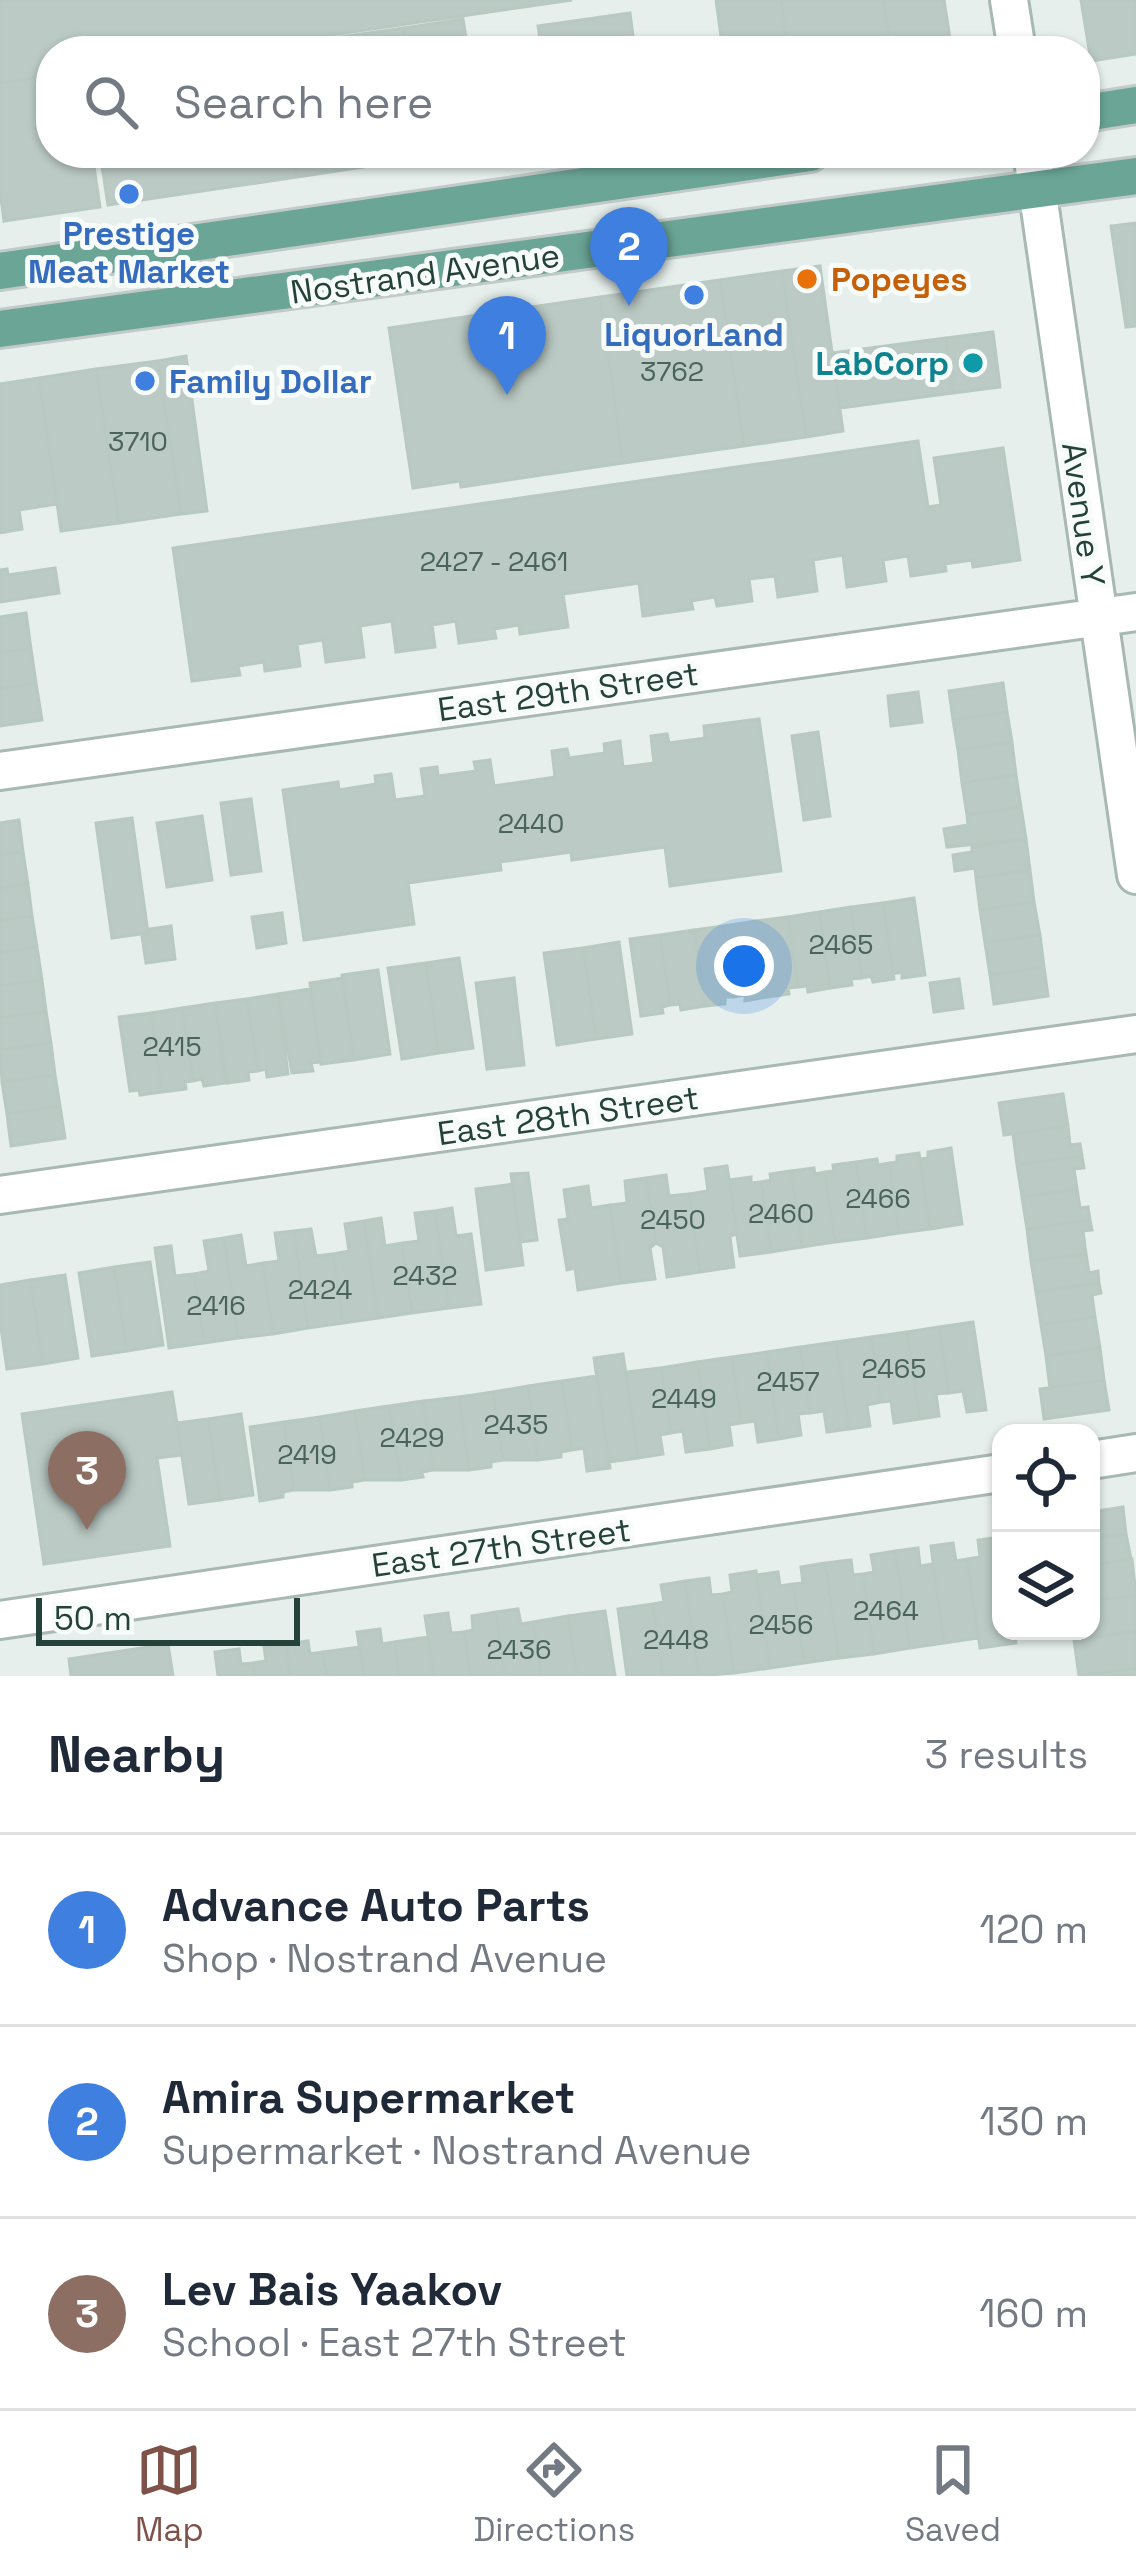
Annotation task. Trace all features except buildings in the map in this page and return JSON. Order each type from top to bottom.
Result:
[{"type":"main road","points":[[1100,111],[1136,105]]},
{"type":"main road","name":"Nostrand Avenue","points":[[0,271],[707,168]]},
{"type":"main road","name":"Nostrand Avenue","points":[[0,329],[1136,176]]},
{"type":"street","points":[[1010,0],[1015,36]]},
{"type":"street","name":"Avenue Y","points":[[1033,168],[1136,874]]},
{"type":"street","name":"East 29th Street","points":[[0,771],[1136,612]]},
{"type":"street","name":"East 28th Street","points":[[0,1196],[1136,1034]]},
{"type":"street","points":[[1100,1459],[1136,1453]]},
{"type":"street","name":"East 27th Street","points":[[0,1620],[992,1474]]},
{"type":"place","name":"Prestige Meat Market","points":[[129,194]]},
{"type":"place","name":"Popeyes","points":[[807,279]]},
{"type":"place","name":"LiquorLand","points":[[694,295]]},
{"type":"place","name":"Amira Supermarket","points":[[629,306]]},
{"type":"place","name":"LabCorp","points":[[973,363]]},
{"type":"place","name":"Family Dollar","points":[[145,381]]},
{"type":"place","name":"Advance Auto Parts","points":[[507,395]]},
{"type":"place","name":"Lev Bais Yaakov","points":[[87,1530]]}]
